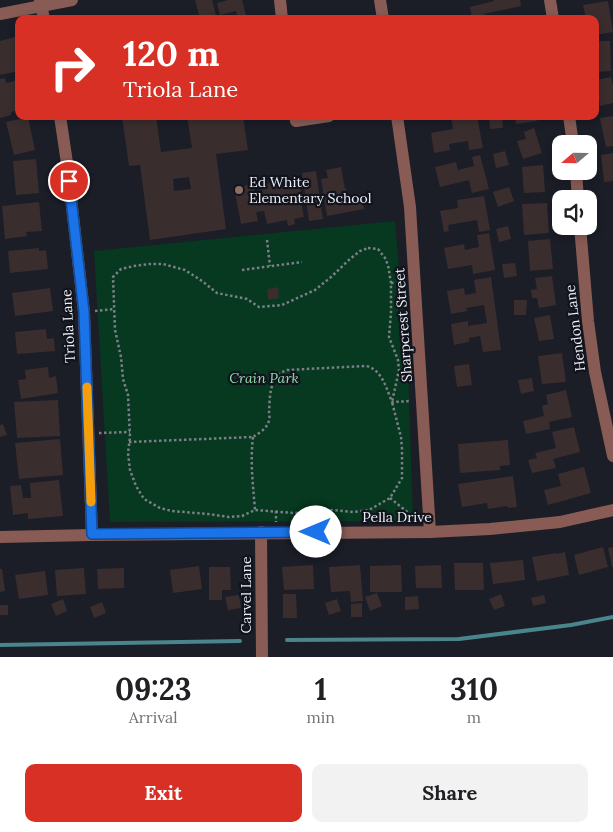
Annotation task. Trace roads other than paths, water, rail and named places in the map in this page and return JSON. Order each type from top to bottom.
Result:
[{"type":"street","points":[[0,14],[41,3],[72,0]]},
{"type":"street","points":[[280,0],[282,15]]},
{"type":"street","points":[[380,0],[382,15]]},
{"type":"street","points":[[550,0],[552,15]]},
{"type":"street","name":"Triola Lane","points":[[61,120],[84,312],[92,534]]},
{"type":"street","name":"Sharpcrest Street","points":[[398,120],[410,207],[430,532]]},
{"type":"street","points":[[570,120],[572,135]]},
{"type":"street","name":"Hendon Lane","points":[[581,235],[588,321],[595,372],[613,456]]},
{"type":"street","name":"Pella Drive","points":[[0,538],[92,534],[430,532],[490,529],[560,522],[613,510]]},
{"type":"street","name":"Carvel Lane","points":[[261,532],[262,657]]},
{"type":"waterway","points":[[287,640],[459,639],[571,625],[613,617]]},
{"type":"waterway","points":[[0,645],[240,641]]},
{"type":"place","name":"Ed White Elementary School","points":[[239,190]]},
{"type":"park label","name":"Crain Park","points":[[264,378]]}]
